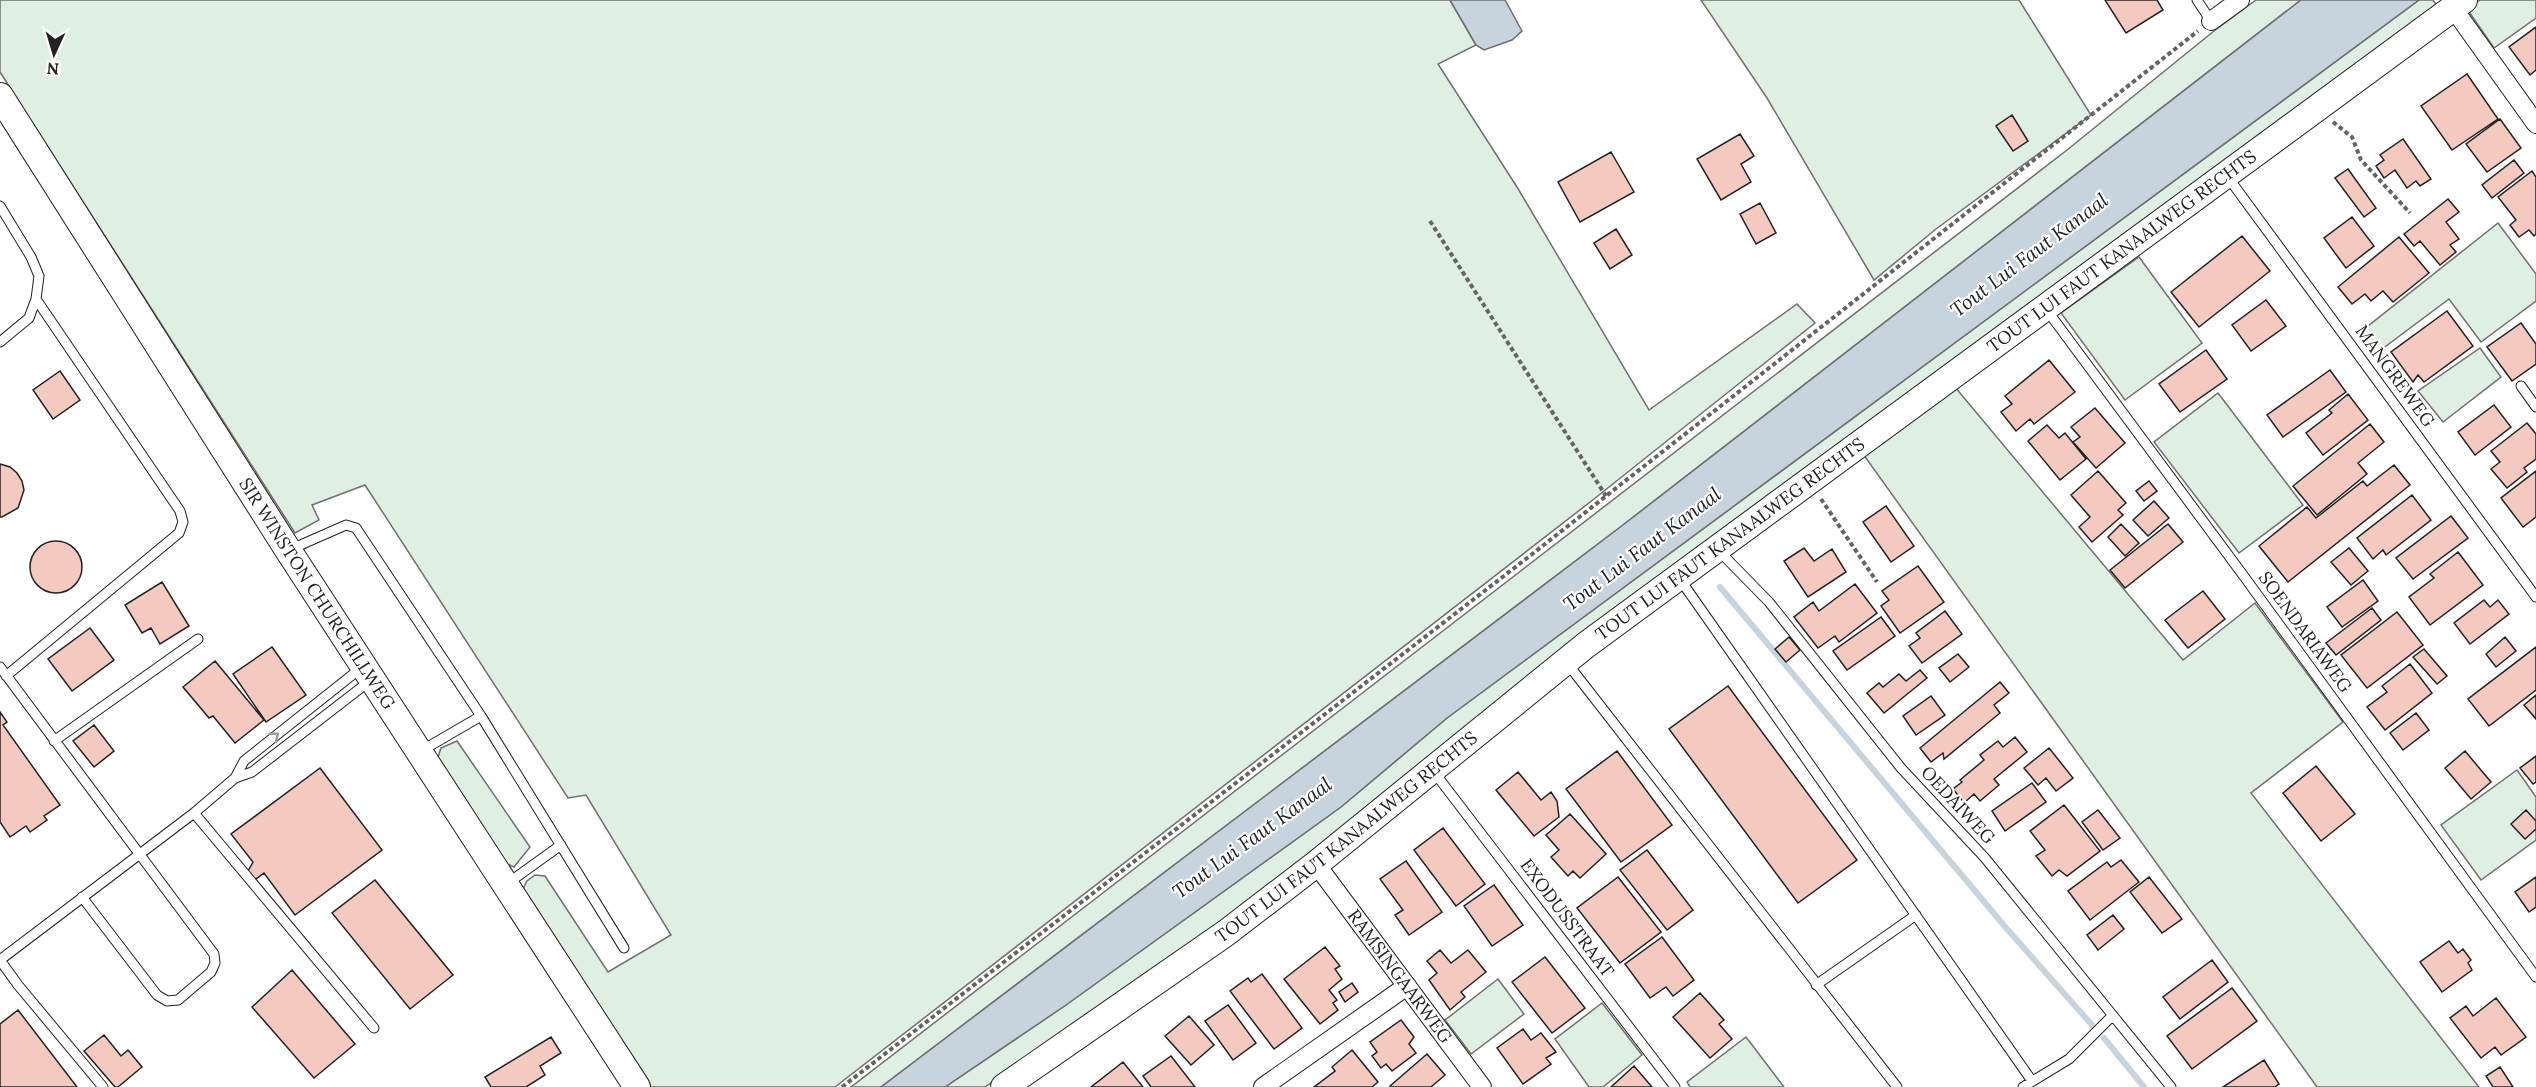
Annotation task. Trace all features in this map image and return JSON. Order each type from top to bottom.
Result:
[{"type":"street","points":[[2211,21],[2240,0]]},
{"type":"street","points":[[2458,4],[2536,124]]},
{"type":"street","name":"TOUT LUI FAUT KANAALWEG RECHTS","points":[[1004,1087],[1226,933],[1316,864],[1565,661],[2458,4]]},
{"type":"street","name":"SIR WINSTON CHURCHILLWEG","points":[[0,96],[288,550],[637,1087]]},
{"type":"street","name":"RAMSINGAARWEG","points":[[1316,864],[1482,1087]]},
{"type":"street","points":[[1273,1084],[1407,986]]},
{"type":"lane","points":[[2197,0],[2211,21]]},
{"type":"lane","name":"MANGREWEG","points":[[2226,175],[2536,597]]},
{"type":"lane","points":[[0,206],[31,257],[39,276],[36,298],[29,318],[0,342]]},
{"type":"lane","points":[[6,676],[179,533],[183,522],[180,511],[36,298]]},
{"type":"lane","name":"SOENDARIAWEG","points":[[2046,309],[2250,584],[2536,977]]},
{"type":"lane","points":[[2521,386],[2536,407]]},
{"type":"lane","points":[[288,550],[346,525],[356,528],[481,716],[624,948]]},
{"type":"lane","name":"OEDAIWEG","points":[[1717,548],[1769,602],[1901,768],[1985,858],[2172,1087]]},
{"type":"lane","points":[[1678,576],[2032,1081]]},
{"type":"lane","points":[[54,741],[198,639]]},
{"type":"lane","points":[[1565,661],[1897,1087]]},
{"type":"lane","points":[[0,667],[214,954],[215,963],[211,972],[178,1000],[167,1001],[157,995],[82,897]]},
{"type":"lane","points":[[235,777],[252,772],[368,673]]},
{"type":"lane","points":[[103,1087],[0,960],[194,813],[235,777],[244,761],[368,673]]},
{"type":"lane","points":[[420,752],[481,716]]},
{"type":"lane","name":"EXODUSSTRAAT","points":[[1432,769],[1675,1087]]},
{"type":"lane","points":[[194,813],[374,1028]]},
{"type":"lane","points":[[506,885],[561,845]]},
{"type":"lane","points":[[1816,985],[1917,915]]},
{"type":"lane","points":[[2023,1087],[2069,1059],[2112,1016]]},
{"type":"path","points":[[842,1087],[1605,496],[2211,21]]},
{"type":"path","points":[[2316,108],[2352,137],[2361,160],[2410,213]]},
{"type":"path","points":[[1430,221],[1605,496]]},
{"type":"path","points":[[1809,480],[1877,582]]},
{"type":"green space","points":[[0,0],[1450,0],[1476,45],[1438,64],[1517,187],[1649,410],[1797,304],[1815,323],[1594,499],[835,1087],[651,1087],[523,889],[527,881],[535,875],[545,876],[608,972],[671,935],[586,795],[568,798],[365,485],[312,505],[319,520],[295,533],[0,72]]},
{"type":"green space","points":[[1701,0],[2019,0],[2091,115],[1936,229],[1874,280],[1767,98]]},
{"type":"green space","points":[[2256,0],[2301,0],[1623,525],[881,1087],[851,1087],[2067,150],[2214,31]]},
{"type":"green space","points":[[2419,0],[2433,0],[2437,6],[1237,913],[985,1087],[945,1087],[1066,1005],[1341,807],[1447,718]]},
{"type":"green space","points":[[2480,0],[2536,0],[2536,18],[2494,48],[2467,9]]},
{"type":"green space","points":[[2498,223],[2536,274],[2536,301],[2481,342],[2449,299],[2374,355],[2358,334]]},
{"type":"green space","points":[[2139,257],[2202,343],[2125,400],[2061,313]]},
{"type":"green space","points":[[2480,348],[2501,377],[2443,422],[2418,391]]},
{"type":"green space","points":[[1955,387],[2183,660],[2255,603],[2343,722],[2251,793],[2479,1087],[2317,1087],[1863,454]]},
{"type":"green space","points":[[2218,393],[2303,505],[2239,553],[2154,442]]},
{"type":"green space","points":[[457,741],[530,847],[514,867],[507,864],[438,757],[441,748]]},
{"type":"green space","points":[[2517,770],[2536,797],[2536,840],[2481,880],[2441,825]]},
{"type":"green space","points":[[1498,979],[1524,1014],[1471,1054],[1445,1020]]},
{"type":"green space","points":[[1602,1003],[1642,1055],[1603,1087],[1589,1087],[1555,1039]]},
{"type":"green space","points":[[1746,1037],[1784,1087],[1690,1087],[1687,1082]]},
{"type":"water","points":[[1450,0],[1505,0],[1522,31],[1512,40],[1484,50],[1476,45]]},
{"type":"water","name":"Tout Lui Faut Kanaal","points":[[2301,0],[2419,0],[1447,718],[1341,807],[1066,1005],[945,1087],[881,1087],[1623,525]]},
{"type":"building","points":[[2105,0],[2157,0],[2163,10],[2126,33]]},
{"type":"building","points":[[2536,27],[2536,70],[2530,75],[2509,47]]},
{"type":"building","points":[[2467,74],[2498,119],[2452,150],[2421,106]]},
{"type":"building","points":[[2012,115],[2028,141],[2013,151],[1996,126]]},
{"type":"building","points":[[2500,119],[2521,148],[2487,172],[2466,144]]},
{"type":"building","points":[[1740,134],[1754,156],[1741,164],[1751,182],[1721,200],[1697,159]]},
{"type":"building","points":[[2403,139],[2431,179],[2420,186],[2416,181],[2407,188],[2395,170],[2384,178],[2376,166],[2384,160],[2380,155]]},
{"type":"building","points":[[1611,152],[1634,192],[1580,222],[1558,182]]},
{"type":"building","points":[[2514,160],[2524,173],[2492,198],[2482,185]]},
{"type":"building","points":[[2348,169],[2376,208],[2364,217],[2335,178]]},
{"type":"building","points":[[2532,171],[2536,177],[2536,234],[2534,236],[2529,230],[2519,237],[2510,225],[2516,220],[2498,197]]},
{"type":"building","points":[[2448,199],[2459,212],[2446,222],[2459,239],[2450,245],[2456,252],[2440,265],[2420,241],[2414,246],[2404,234]]},
{"type":"building","points":[[1760,203],[1776,233],[1756,244],[1740,214]]},
{"type":"building","points":[[2352,217],[2374,246],[2346,268],[2324,238]]},
{"type":"building","points":[[1616,229],[1632,255],[1610,269],[1594,243]]},
{"type":"building","points":[[2242,236],[2270,271],[2199,327],[2171,292]]},
{"type":"building","points":[[2399,237],[2429,273],[2393,302],[2383,291],[2371,301],[2365,294],[2352,304],[2338,287]]},
{"type":"building","points":[[2266,300],[2286,326],[2251,351],[2232,325]]},
{"type":"building","points":[[2447,311],[2473,346],[2424,382],[2418,375],[2413,382],[2391,352]]},
{"type":"building","points":[[2521,323],[2536,344],[2536,364],[2512,381],[2487,347]]},
{"type":"building","points":[[2206,350],[2227,379],[2180,412],[2159,384]]},
{"type":"building","points":[[2049,360],[2075,392],[2034,424],[2030,419],[2016,431],[2001,412],[2012,404],[2005,396]]},
{"type":"building","points":[[2330,370],[2346,392],[2283,437],[2267,415]]},
{"type":"building","points":[[60,371],[80,400],[53,419],[33,390]]},
{"type":"building","points":[[2348,394],[2368,420],[2323,455],[2306,433],[2332,413],[2329,410]]},
{"type":"building","points":[[2494,405],[2511,427],[2475,455],[2458,432]]},
{"type":"building","points":[[2095,408],[2125,443],[2096,468],[2073,442],[2080,437],[2071,427]]},
{"type":"building","points":[[2527,423],[2536,434],[2536,459],[2524,468],[2527,472],[2507,488],[2491,469],[2500,462],[2491,451]]},
{"type":"building","points":[[2370,424],[2384,442],[2358,463],[2367,474],[2317,515],[2293,486]]},
{"type":"building","points":[[2047,425],[2059,438],[2065,433],[2086,459],[2060,480],[2028,441]]},
{"type":"building","points":[[0,464],[10,467],[17,473],[24,490],[18,508],[2,517],[0,517]]},
{"type":"building","points":[[2394,465],[2410,485],[2288,582],[2259,546],[2307,507],[2316,518],[2363,481],[2367,486]]},
{"type":"building","points":[[2098,471],[2126,503],[2118,510],[2123,515],[2092,542],[2079,527],[2090,517],[2071,495]]},
{"type":"building","points":[[2536,471],[2536,517],[2523,527],[2501,498]]},
{"type":"building","points":[[2149,481],[2157,491],[2144,501],[2136,491]]},
{"type":"building","points":[[2412,495],[2431,520],[2386,555],[2383,550],[2373,559],[2357,538]]},
{"type":"building","points":[[2154,501],[2169,518],[2148,536],[2133,520]]},
{"type":"building","points":[[1886,506],[1914,546],[1891,562],[1863,522]]},
{"type":"building","points":[[2451,516],[2468,538],[2413,579],[2396,558]]},
{"type":"building","points":[[2121,524],[2139,543],[2125,556],[2108,537]]},
{"type":"building","points":[[2168,524],[2183,542],[2125,588],[2110,570]]},
{"type":"building","points":[[56,541],[70,545],[78,553],[82,567],[78,581],[70,589],[56,593],[42,589],[34,581],[30,567],[34,553],[42,545]]},
{"type":"building","points":[[1804,548],[1814,561],[1832,549],[1846,572],[1808,597],[1784,561]]},
{"type":"building","points":[[2349,548],[2368,571],[2351,585],[2331,562]]},
{"type":"building","points":[[2458,552],[2483,585],[2430,625],[2409,597],[2434,578],[2430,574]]},
{"type":"building","points":[[1918,566],[1944,602],[1900,633],[1881,606],[1889,600],[1882,591]]},
{"type":"building","points":[[2363,580],[2378,601],[2342,627],[2327,607]]},
{"type":"building","points":[[162,582],[189,626],[160,644],[151,628],[142,633],[125,605]]},
{"type":"building","points":[[1855,584],[1877,613],[1839,642],[1835,636],[1818,648],[1794,617],[1813,602],[1819,611]]},
{"type":"building","points":[[2203,591],[2225,619],[2188,648],[2165,620]]},
{"type":"building","points":[[2484,600],[2490,607],[2498,600],[2509,614],[2470,644],[2454,623]]},
{"type":"building","points":[[2372,608],[2381,620],[2336,655],[2326,643]]},
{"type":"building","points":[[1945,611],[1962,634],[1922,663],[1909,646],[1920,638],[1916,633]]},
{"type":"building","points":[[2397,612],[2423,645],[2367,688],[2341,655]]},
{"type":"building","points":[[1881,617],[1895,636],[1847,670],[1833,651]]},
{"type":"building","points":[[90,628],[114,660],[72,691],[48,659]]},
{"type":"building","points":[[1789,637],[1800,650],[1786,662],[1775,649]]},
{"type":"building","points":[[2505,637],[2516,651],[2496,667],[2486,654]]},
{"type":"building","points":[[272,647],[306,695],[266,722],[233,674]]},
{"type":"building","points":[[2536,647],[2536,690],[2489,726],[2468,699]]},
{"type":"building","points":[[2424,649],[2447,676],[2437,684],[2413,657]]},
{"type":"building","points":[[1958,654],[1969,667],[1950,682],[1939,668]]},
{"type":"building","points":[[215,661],[264,720],[235,743],[213,716],[209,718],[183,687]]},
{"type":"building","points":[[2410,664],[2432,693],[2385,730],[2367,707],[2387,692],[2382,686]]},
{"type":"building","points":[[1920,670],[1927,678],[1884,713],[1867,693],[1879,683],[1883,687],[1899,674],[1906,681]]},
{"type":"building","points":[[2000,682],[2009,693],[1994,705],[2000,713],[1944,759],[1943,753],[1931,762],[1920,748]]},
{"type":"building","points":[[1728,686],[1857,860],[1798,903],[1669,729]]},
{"type":"building","points":[[2536,695],[2536,719],[2524,705]]},
{"type":"building","points":[[1931,696],[1945,715],[1916,735],[1903,716]]},
{"type":"building","points":[[0,712],[7,722],[3,725],[60,805],[44,816],[47,820],[30,832],[26,826],[10,837],[0,822]]},
{"type":"building","points":[[2416,713],[2429,730],[2403,750],[2390,733]]},
{"type":"building","points":[[94,725],[114,751],[94,767],[73,741]]},
{"type":"building","points":[[2015,737],[2027,752],[1994,779],[1999,785],[1980,801],[1974,794],[1964,803],[1953,789],[1984,760],[1980,755],[1998,741],[2003,747]]},
{"type":"building","points":[[2049,748],[2073,778],[2056,791],[2046,778],[2038,785],[2024,768]]},
{"type":"building","points":[[1617,751],[1672,825],[1621,862],[1566,789]]},
{"type":"building","points":[[2465,751],[2491,782],[2471,799],[2445,768]]},
{"type":"building","points":[[2536,756],[2536,782],[2533,784],[2520,768]]},
{"type":"building","points":[[2316,766],[2355,814],[2321,841],[2283,793]]},
{"type":"building","points":[[320,768],[382,850],[295,915],[264,873],[252,882],[248,871],[253,862],[231,834]]},
{"type":"building","points":[[1518,772],[1541,800],[1551,792],[1557,801],[1559,817],[1534,836],[1496,790]]},
{"type":"building","points":[[2032,783],[2046,802],[2005,831],[1992,811]]},
{"type":"building","points":[[2064,805],[2100,851],[2067,876],[2059,870],[2052,876],[2036,856],[2045,850],[2030,831]]},
{"type":"building","points":[[2098,810],[2120,838],[2103,850],[2082,822]]},
{"type":"building","points":[[2526,810],[2536,821],[2536,829],[2525,839],[2511,824]]},
{"type":"building","points":[[1570,814],[1606,854],[1580,878],[1573,871],[1568,876],[1551,857],[1559,850],[1546,835]]},
{"type":"building","points":[[1443,828],[1485,884],[1456,906],[1414,850]]},
{"type":"building","points":[[1647,850],[1693,910],[1667,930],[1620,870]]},
{"type":"building","points":[[2121,860],[2139,882],[2090,920],[2068,891],[2107,862],[2111,867]]},
{"type":"building","points":[[1406,861],[1442,912],[1409,935],[1395,915],[1403,910],[1380,879]]},
{"type":"building","points":[[1618,877],[1661,932],[1620,963],[1577,908]]},
{"type":"building","points":[[2149,877],[2182,919],[2162,933],[2130,892]]},
{"type":"building","points":[[2536,877],[2536,907],[2529,912],[2515,892]]},
{"type":"building","points":[[375,880],[453,975],[410,1009],[332,913]]},
{"type":"building","points":[[1494,885],[1523,925],[1492,946],[1464,906]]},
{"type":"building","points":[[2113,915],[2124,929],[2098,950],[2087,935]]},
{"type":"building","points":[[1662,937],[1694,980],[1673,996],[1666,987],[1650,998],[1625,964]]},
{"type":"building","points":[[2449,941],[2458,953],[2463,949],[2471,960],[2468,963],[2472,970],[2442,992],[2420,962]]},
{"type":"building","points":[[1325,947],[1340,966],[1335,969],[1342,979],[1329,990],[1337,1000],[1333,1003],[1338,1010],[1320,1024],[1284,979]]},
{"type":"building","points":[[1440,950],[1451,963],[1468,950],[1486,972],[1461,992],[1465,997],[1450,1010],[1429,980],[1437,973],[1427,961]]},
{"type":"building","points":[[1545,957],[1585,1008],[1552,1033],[1512,982]]},
{"type":"building","points":[[2212,960],[2228,982],[2180,1019],[2163,997]]},
{"type":"building","points":[[292,970],[355,1044],[314,1078],[252,1007]]},
{"type":"building","points":[[1262,974],[1302,1028],[1274,1049],[1230,991],[1248,978],[1251,982]]},
{"type":"building","points":[[1352,983],[1358,992],[1345,1002],[1339,992]]},
{"type":"building","points":[[2232,988],[2257,1021],[2192,1069],[2167,1036]]},
{"type":"building","points":[[1700,993],[1724,1020],[1719,1024],[1732,1039],[1710,1058],[1673,1017]]},
{"type":"building","points":[[2496,998],[2526,1037],[2501,1055],[2495,1047],[2481,1058],[2450,1018],[2466,1006],[2473,1016]]},
{"type":"building","points":[[1228,1005],[1256,1043],[1233,1060],[1205,1021]]},
{"type":"building","points":[[18,1010],[77,1087],[0,1087],[0,1024]]},
{"type":"building","points":[[1189,1016],[1214,1045],[1191,1065],[1165,1036]]},
{"type":"building","points":[[1401,1020],[1414,1037],[1409,1044],[1416,1053],[1392,1071],[1386,1064],[1381,1068],[1372,1056],[1377,1052],[1370,1042]]},
{"type":"building","points":[[1523,1029],[1531,1040],[1541,1033],[1556,1052],[1546,1058],[1551,1064],[1523,1084],[1497,1048]]},
{"type":"building","points":[[104,1035],[121,1056],[128,1050],[142,1067],[118,1087],[115,1087],[84,1051]]},
{"type":"building","points":[[551,1037],[561,1053],[540,1066],[545,1075],[526,1087],[491,1087],[485,1077]]},
{"type":"building","points":[[1352,1050],[1378,1082],[1372,1087],[1314,1087],[1335,1071],[1332,1067]]},
{"type":"building","points":[[1427,1054],[1445,1075],[1431,1087],[1390,1086]]},
{"type":"building","points":[[1171,1056],[1195,1087],[1151,1087],[1143,1076]]},
{"type":"building","points":[[2264,1060],[2279,1084],[2275,1087],[2223,1087]]},
{"type":"building","points":[[1123,1062],[1143,1087],[1091,1087]]},
{"type":"building","points":[[1634,1066],[1652,1087],[1611,1087]]},
{"type":"building","points":[[2500,1067],[2513,1087],[2493,1087],[2486,1076]]},
{"type":"waterway","points":[[1720,587],[2007,929],[2092,1025]]},
{"type":"waterway","points":[[2104,1038],[2144,1087]]}]
